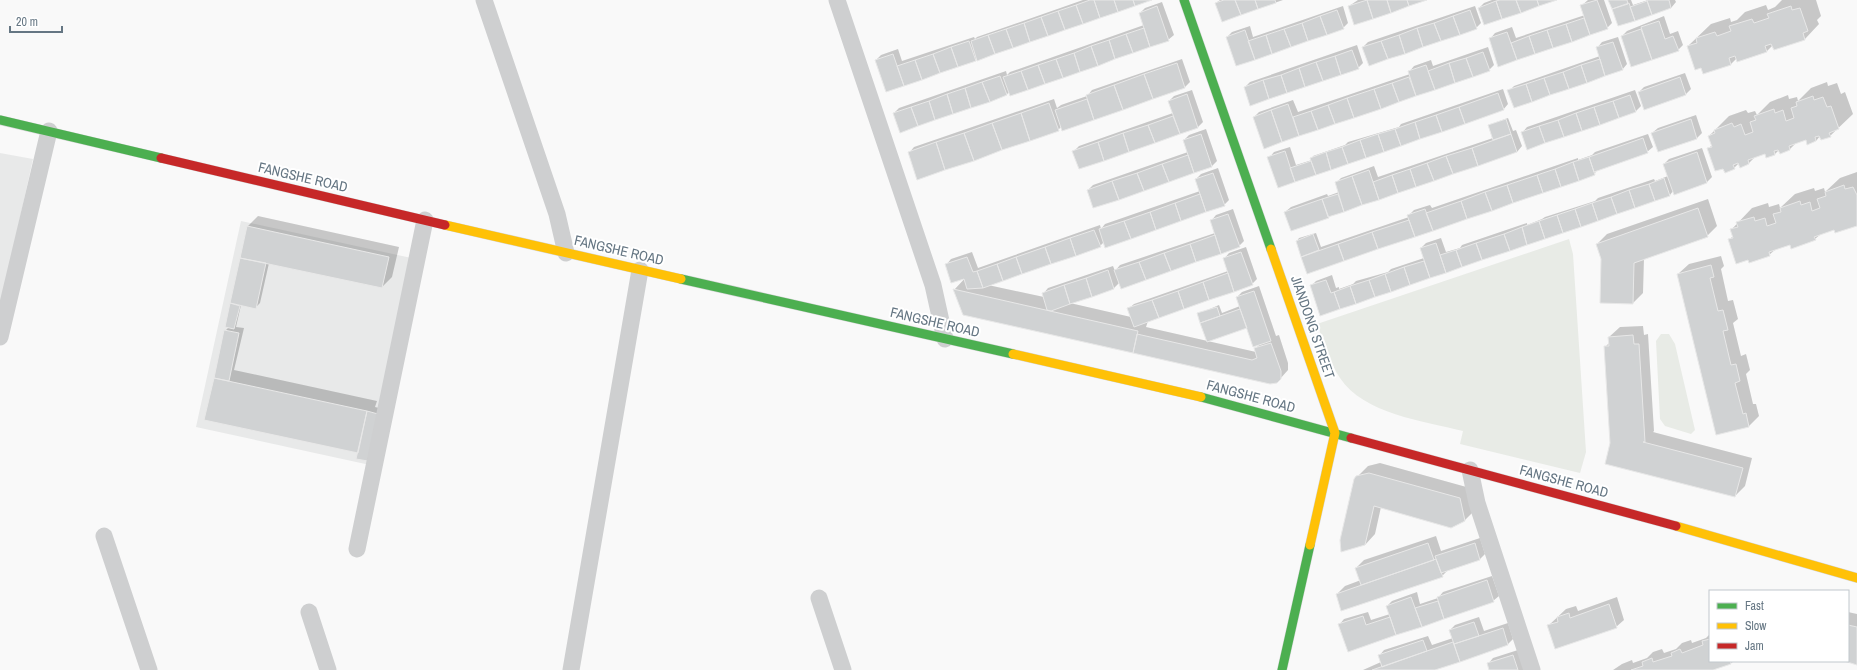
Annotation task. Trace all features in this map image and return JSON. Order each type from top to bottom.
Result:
[{"type":"street","points":[[484,0],[557,214],[566,253]]},
{"type":"street","points":[[837,0],[933,285],[945,339]]},
{"type":"street","name":"JIANDONG STREET","points":[[1184,0],[1335,433]]},
{"type":"street","name":"FANGSHE ROAD","points":[[0,120],[566,253],[1206,398],[1727,540],[1857,578]]},
{"type":"street","points":[[0,337],[49,131]]},
{"type":"street","points":[[357,549],[425,220]]},
{"type":"street","points":[[571,670],[640,270]]},
{"type":"street","points":[[1282,670],[1335,433]]},
{"type":"street","points":[[1470,470],[1477,503],[1532,670]]},
{"type":"street","points":[[104,536],[149,670]]},
{"type":"street","points":[[819,598],[843,670]]},
{"type":"street","points":[[309,612],[328,670]]},
{"type":"shaded area","points":[[0,153],[33,159],[0,308]]},
{"type":"shaded area","points":[[241,221],[416,259],[370,465],[196,427]]},
{"type":"shaded area","points":[[1569,239],[1573,254],[1586,452],[1580,473],[1460,444],[1463,431],[1413,419],[1379,408],[1364,400],[1351,390],[1336,372],[1317,324]]},
{"type":"shaded area","points":[[1661,334],[1669,334],[1675,344],[1695,430],[1691,434],[1665,426],[1660,419],[1656,341]]},
{"type":"building","points":[[1094,0],[1100,18],[1083,24],[1076,5]]},
{"type":"building","points":[[1094,0],[1114,0],[1118,12],[1100,18]]},
{"type":"building","points":[[1114,0],[1133,0],[1135,6],[1118,12]]},
{"type":"building","points":[[1133,0],[1152,0],[1135,6]]},
{"type":"building","points":[[1224,0],[1235,0],[1241,15],[1222,22],[1215,3]]},
{"type":"building","points":[[1235,0],[1255,0],[1258,9],[1241,15]]},
{"type":"building","points":[[1255,0],[1275,0],[1276,3],[1258,9]]},
{"type":"building","points":[[1367,0],[1373,19],[1354,25],[1348,6]]},
{"type":"building","points":[[1367,0],[1387,0],[1391,13],[1373,19]]},
{"type":"building","points":[[1387,0],[1407,0],[1409,6],[1391,13]]},
{"type":"building","points":[[1407,0],[1427,0],[1409,6]]},
{"type":"building","points":[[1516,0],[1521,13],[1502,19],[1496,1]]},
{"type":"building","points":[[1516,0],[1537,0],[1539,6],[1521,13]]},
{"type":"building","points":[[1537,0],[1557,0],[1539,6]]},
{"type":"building","points":[[1597,0],[1608,29],[1590,35],[1580,5]]},
{"type":"building","points":[[1608,0],[1627,0],[1628,4],[1612,9]]},
{"type":"building","points":[[1647,0],[1669,0],[1671,8],[1652,15]]},
{"type":"building","points":[[1496,1],[1502,19],[1484,25],[1478,8]]},
{"type":"building","points":[[1647,1],[1652,15],[1635,21],[1630,7]]},
{"type":"building","points":[[1629,3],[1635,21],[1618,26],[1612,9]]},
{"type":"building","points":[[1076,5],[1083,24],[1065,30],[1058,11]]},
{"type":"building","points":[[1157,6],[1169,41],[1150,47],[1139,13]]},
{"type":"building","points":[[1791,6],[1792,10],[1800,8],[1808,31],[1803,33],[1805,40],[1774,50],[1771,44],[1765,46],[1767,52],[1737,62],[1735,56],[1729,58],[1731,65],[1703,74],[1701,68],[1695,70],[1687,46],[1697,43],[1696,38],[1715,32],[1717,36],[1731,31],[1729,26],[1752,19],[1754,23],[1769,18],[1767,14]]},
{"type":"building","points":[[1337,10],[1344,29],[1327,35],[1320,16]]},
{"type":"building","points":[[1470,10],[1477,29],[1460,35],[1453,16]]},
{"type":"building","points":[[1058,11],[1065,30],[1048,36],[1041,17]]},
{"type":"building","points":[[1320,16],[1327,35],[1308,41],[1302,23]]},
{"type":"building","points":[[1453,16],[1460,35],[1441,41],[1434,23]]},
{"type":"building","points":[[1041,17],[1048,36],[1030,42],[1024,23]]},
{"type":"building","points":[[1584,18],[1590,35],[1572,42],[1566,24]]},
{"type":"building","points":[[1659,21],[1665,39],[1673,36],[1679,51],[1652,60],[1641,27]]},
{"type":"building","points":[[1024,23],[1030,42],[1013,48],[1006,29]]},
{"type":"building","points":[[1302,23],[1308,41],[1291,47],[1284,29]]},
{"type":"building","points":[[1434,23],[1441,41],[1423,47],[1417,28]]},
{"type":"building","points":[[1566,24],[1572,42],[1553,48],[1547,30]]},
{"type":"building","points":[[1144,28],[1150,47],[1133,53],[1126,34]]},
{"type":"building","points":[[1417,28],[1423,47],[1405,54],[1399,35]]},
{"type":"building","points":[[1006,29],[1013,48],[995,54],[988,35]]},
{"type":"building","points":[[1284,29],[1291,47],[1272,54],[1266,35]]},
{"type":"building","points":[[1641,29],[1652,60],[1631,67],[1621,36]]},
{"type":"building","points":[[1245,30],[1255,60],[1236,66],[1226,37]]},
{"type":"building","points":[[1547,30],[1553,48],[1535,54],[1529,36]]},
{"type":"building","points":[[1507,32],[1517,60],[1498,67],[1489,38]]},
{"type":"building","points":[[1126,34],[1133,53],[1115,59],[1109,40]]},
{"type":"building","points":[[988,35],[995,54],[977,61],[971,41]]},
{"type":"building","points":[[1266,35],[1272,54],[1255,60],[1248,41]]},
{"type":"building","points":[[1399,35],[1405,54],[1388,59],[1381,41]]},
{"type":"building","points":[[1529,36],[1535,54],[1517,60],[1511,43]]},
{"type":"building","points":[[1109,40],[1115,59],[1098,66],[1091,46]]},
{"type":"building","points":[[969,41],[976,61],[958,67],[951,47]]},
{"type":"building","points":[[1381,41],[1388,59],[1369,66],[1362,47]]},
{"type":"building","points":[[1613,42],[1623,70],[1605,76],[1596,47]]},
{"type":"building","points":[[1091,46],[1098,66],[1080,72],[1074,53]]},
{"type":"building","points":[[951,47],[958,67],[940,73],[933,54]]},
{"type":"building","points":[[1352,50],[1359,69],[1341,75],[1335,56]]},
{"type":"building","points":[[1483,52],[1490,71],[1473,77],[1466,58]]},
{"type":"building","points":[[1074,53],[1080,72],[1063,78],[1056,59]]},
{"type":"building","points":[[893,54],[904,86],[886,92],[875,60]]},
{"type":"building","points":[[933,54],[940,73],[922,80],[915,60]]},
{"type":"building","points":[[1335,56],[1341,75],[1323,81],[1316,62]]},
{"type":"building","points":[[1466,58],[1473,77],[1455,83],[1449,63]]},
{"type":"building","points":[[1056,59],[1063,78],[1045,84],[1038,65]]},
{"type":"building","points":[[1600,59],[1605,76],[1587,83],[1581,65]]},
{"type":"building","points":[[915,60],[922,80],[904,86],[897,66]]},
{"type":"building","points":[[1316,62],[1323,81],[1305,87],[1299,68]]},
{"type":"building","points":[[1177,63],[1185,88],[1153,99],[1144,74]]},
{"type":"building","points":[[1449,63],[1455,83],[1435,90],[1428,71]]},
{"type":"building","points":[[1038,65],[1045,84],[1028,90],[1021,71]]},
{"type":"building","points":[[1426,65],[1435,90],[1416,96],[1408,71]]},
{"type":"building","points":[[1581,65],[1587,83],[1569,89],[1563,72]]},
{"type":"building","points":[[1299,68],[1305,87],[1287,93],[1281,75]]},
{"type":"building","points":[[1021,71],[1028,90],[1010,96],[1003,77]]},
{"type":"building","points":[[1563,72],[1569,89],[1550,95],[1544,78]]},
{"type":"building","points":[[1144,74],[1153,99],[1123,110],[1114,85]]},
{"type":"building","points":[[1281,75],[1287,93],[1269,99],[1263,80]]},
{"type":"building","points":[[1000,76],[1007,95],[990,102],[982,82]]},
{"type":"building","points":[[1409,77],[1416,96],[1399,102],[1392,83]]},
{"type":"building","points":[[1680,77],[1686,95],[1644,110],[1638,92]]},
{"type":"building","points":[[1544,78],[1550,95],[1532,102],[1526,84]]},
{"type":"building","points":[[1263,80],[1269,99],[1250,106],[1244,87]]},
{"type":"building","points":[[982,82],[990,102],[971,108],[965,88]]},
{"type":"building","points":[[1392,83],[1399,102],[1381,109],[1374,89]]},
{"type":"building","points":[[1526,84],[1532,102],[1514,108],[1507,90]]},
{"type":"building","points":[[1114,85],[1123,110],[1094,120],[1086,95]]},
{"type":"building","points":[[965,88],[971,108],[953,114],[947,94]]},
{"type":"building","points":[[1374,89],[1381,109],[1354,118],[1347,98]]},
{"type":"building","points":[[1498,93],[1504,110],[1465,124],[1459,107]]},
{"type":"building","points":[[947,94],[953,114],[935,120],[929,101]]},
{"type":"building","points":[[1187,94],[1198,128],[1180,134],[1168,101]]},
{"type":"building","points":[[1630,95],[1636,112],[1619,118],[1613,101]]},
{"type":"building","points":[[1813,96],[1814,100],[1823,97],[1827,107],[1831,106],[1839,129],[1829,133],[1831,137],[1821,140],[1819,136],[1815,137],[1816,141],[1807,145],[1806,140],[1789,146],[1790,150],[1780,154],[1778,150],[1774,151],[1775,155],[1766,158],[1765,154],[1748,160],[1749,164],[1740,168],[1738,163],[1733,165],[1735,169],[1725,173],[1723,169],[1715,171],[1707,148],[1712,147],[1708,136],[1715,133],[1714,130],[1732,123],[1734,127],[1741,124],[1745,135],[1753,132],[1750,122],[1756,120],[1754,116],[1774,109],[1775,113],[1783,110],[1786,121],[1794,118],[1791,108],[1797,106],[1796,102]]},
{"type":"building","points":[[1347,98],[1354,118],[1335,124],[1328,105]]},
{"type":"building","points":[[1087,99],[1094,120],[1062,131],[1055,110]]},
{"type":"building","points":[[929,101],[935,120],[918,126],[911,107]]},
{"type":"building","points":[[1613,101],[1619,118],[1600,125],[1594,107]]},
{"type":"building","points":[[1049,103],[1059,131],[1030,141],[1021,113]]},
{"type":"building","points":[[1288,104],[1299,136],[1282,142],[1271,110]]},
{"type":"building","points":[[1328,105],[1335,124],[1318,130],[1311,111]]},
{"type":"building","points":[[911,107],[918,126],[900,133],[893,113]]},
{"type":"building","points":[[1459,107],[1465,124],[1442,132],[1436,115]]},
{"type":"building","points":[[1594,107],[1600,125],[1582,131],[1576,113]]},
{"type":"building","points":[[1271,110],[1282,142],[1264,149],[1253,117]]},
{"type":"building","points":[[1311,111],[1318,130],[1299,136],[1293,117]]},
{"type":"building","points":[[1021,113],[1030,141],[1002,150],[992,123]]},
{"type":"building","points":[[1576,113],[1582,131],[1564,137],[1558,120]]},
{"type":"building","points":[[1436,115],[1442,132],[1420,139],[1415,122]]},
{"type":"building","points":[[1173,116],[1180,134],[1155,143],[1148,125]]},
{"type":"building","points":[[1506,119],[1511,134],[1493,140],[1488,125]]},
{"type":"building","points":[[1691,119],[1697,139],[1658,152],[1651,133]]},
{"type":"building","points":[[1558,120],[1564,137],[1545,143],[1539,126]]},
{"type":"building","points":[[1415,122],[1420,139],[1401,146],[1395,129]]},
{"type":"building","points":[[992,123],[1002,150],[974,161],[964,133]]},
{"type":"building","points":[[1148,125],[1155,143],[1129,152],[1123,133]]},
{"type":"building","points":[[1539,126],[1545,143],[1527,150],[1521,132]]},
{"type":"building","points":[[1395,129],[1401,146],[1384,152],[1378,134]]},
{"type":"building","points":[[964,133],[974,161],[945,170],[936,142]]},
{"type":"building","points":[[1123,133],[1129,152],[1104,161],[1098,142]]},
{"type":"building","points":[[1201,134],[1212,167],[1194,173],[1183,140]]},
{"type":"building","points":[[1378,134],[1384,152],[1366,158],[1360,140]]},
{"type":"building","points":[[1511,134],[1517,152],[1478,166],[1472,148]]},
{"type":"building","points":[[1643,138],[1648,153],[1594,172],[1589,157]]},
{"type":"building","points":[[1360,140],[1366,158],[1348,164],[1342,147]]},
{"type":"building","points":[[936,142],[945,170],[917,180],[908,152]]},
{"type":"building","points":[[1098,142],[1104,161],[1079,169],[1072,151]]},
{"type":"building","points":[[1342,147],[1348,164],[1331,170],[1326,152]]},
{"type":"building","points":[[1472,148],[1478,166],[1453,174],[1446,156]]},
{"type":"building","points":[[1285,151],[1295,182],[1278,188],[1267,157]]},
{"type":"building","points":[[1326,152],[1331,170],[1316,175],[1310,158]]},
{"type":"building","points":[[1697,152],[1707,183],[1674,195],[1663,164]]},
{"type":"building","points":[[1188,155],[1194,173],[1169,182],[1162,164]]},
{"type":"building","points":[[1446,156],[1453,174],[1434,181],[1427,163]]},
{"type":"building","points":[[1589,157],[1595,175],[1579,181],[1573,162]]},
{"type":"building","points":[[1311,161],[1316,175],[1295,182],[1290,168]]},
{"type":"building","points":[[1573,162],[1579,181],[1561,187],[1555,169]]},
{"type":"building","points":[[1427,163],[1434,181],[1416,187],[1410,169]]},
{"type":"building","points":[[1162,164],[1169,182],[1144,191],[1137,173]]},
{"type":"building","points":[[1410,169],[1416,187],[1398,193],[1392,175]]},
{"type":"building","points":[[1555,169],[1561,187],[1543,193],[1537,175]]},
{"type":"building","points":[[1369,170],[1379,200],[1362,205],[1352,176]]},
{"type":"building","points":[[1137,173],[1144,191],[1119,200],[1112,181]]},
{"type":"building","points":[[1213,173],[1225,206],[1206,212],[1195,179]]},
{"type":"building","points":[[1392,175],[1398,193],[1379,200],[1373,182]]},
{"type":"building","points":[[1537,175],[1543,193],[1513,203],[1507,185]]},
{"type":"building","points":[[1352,176],[1362,205],[1344,212],[1335,182]]},
{"type":"building","points":[[1664,178],[1670,196],[1655,201],[1649,184]]},
{"type":"building","points":[[1112,181],[1119,200],[1093,208],[1087,190]]},
{"type":"building","points":[[1649,184],[1655,201],[1635,208],[1629,190]]},
{"type":"building","points":[[1507,185],[1513,203],[1492,211],[1485,192]]},
{"type":"building","points":[[1844,185],[1845,189],[1853,187],[1857,195],[1857,226],[1835,233],[1834,230],[1814,237],[1816,240],[1791,249],[1790,245],[1769,252],[1770,256],[1749,263],[1748,260],[1736,264],[1728,239],[1733,238],[1730,229],[1738,227],[1736,222],[1754,217],[1755,221],[1765,218],[1767,226],[1776,223],[1773,214],[1781,212],[1780,208],[1800,201],[1801,205],[1810,202],[1812,211],[1820,208],[1817,199],[1826,196],[1825,192]]},
{"type":"building","points":[[1629,190],[1635,208],[1617,214],[1611,197]]},
{"type":"building","points":[[1485,192],[1492,211],[1467,219],[1461,201]]},
{"type":"building","points":[[1200,194],[1206,212],[1181,221],[1175,203]]},
{"type":"building","points":[[1338,194],[1344,212],[1328,217],[1322,199]]},
{"type":"building","points":[[1611,197],[1617,214],[1598,221],[1592,203]]},
{"type":"building","points":[[1322,199],[1329,218],[1291,231],[1284,212]]},
{"type":"building","points":[[1461,201],[1467,219],[1433,231],[1426,213]]},
{"type":"building","points":[[1175,203],[1181,221],[1156,230],[1150,212]]},
{"type":"building","points":[[1592,203],[1598,221],[1581,227],[1575,209]]},
{"type":"building","points":[[1698,208],[1708,237],[1634,263],[1633,304],[1600,303],[1601,259],[1596,244]]},
{"type":"building","points":[[1425,209],[1433,231],[1415,237],[1407,215]]},
{"type":"building","points":[[1575,209],[1581,227],[1563,233],[1557,215]]},
{"type":"building","points":[[1150,212],[1156,230],[1131,239],[1124,221]]},
{"type":"building","points":[[1228,214],[1240,247],[1221,254],[1210,220]]},
{"type":"building","points":[[1557,215],[1563,233],[1545,239],[1539,221]]},
{"type":"building","points":[[1409,220],[1415,237],[1378,249],[1372,232]]},
{"type":"building","points":[[1124,221],[1131,239],[1105,248],[1099,229]]},
{"type":"building","points":[[1539,221],[1545,239],[1527,245],[1522,227]]},
{"type":"building","points":[[247,226],[389,257],[382,288],[240,258]]},
{"type":"building","points":[[1522,227],[1527,245],[1510,251],[1504,234]]},
{"type":"building","points":[[1094,230],[1101,247],[1076,256],[1070,238]]},
{"type":"building","points":[[1372,232],[1378,249],[1344,261],[1338,244]]},
{"type":"building","points":[[1313,234],[1319,250],[1301,257],[1296,241]]},
{"type":"building","points":[[1504,234],[1510,251],[1482,260],[1476,243]]},
{"type":"building","points":[[1215,235],[1221,254],[1196,262],[1190,244]]},
{"type":"building","points":[[1070,238],[1076,256],[1051,264],[1045,247]]},
{"type":"building","points":[[1436,243],[1446,273],[1430,278],[1420,248]]},
{"type":"building","points":[[1476,243],[1482,260],[1462,267],[1456,250]]},
{"type":"building","points":[[1190,244],[1196,262],[1171,271],[1164,253]]},
{"type":"building","points":[[1338,244],[1344,261],[1307,274],[1301,257]]},
{"type":"building","points":[[1045,247],[1051,264],[1022,274],[1016,257]]},
{"type":"building","points":[[1456,250],[1462,267],[1446,273],[1440,255]]},
{"type":"building","points":[[1241,252],[1253,285],[1234,292],[1223,258]]},
{"type":"building","points":[[1164,253],[1171,271],[1146,280],[1139,262]]},
{"type":"building","points":[[967,257],[973,272],[977,271],[983,288],[967,289],[964,279],[951,283],[945,264]]},
{"type":"building","points":[[1016,257],[1022,274],[1003,281],[997,264]]},
{"type":"building","points":[[240,258],[266,263],[256,309],[230,303]]},
{"type":"building","points":[[1424,261],[1430,278],[1410,285],[1404,267]]},
{"type":"building","points":[[1139,262],[1146,280],[1121,289],[1114,270]]},
{"type":"building","points":[[997,264],[1003,281],[983,288],[977,271]]},
{"type":"building","points":[[1711,265],[1714,277],[1710,278],[1718,311],[1723,310],[1728,330],[1723,331],[1731,365],[1736,364],[1740,381],[1735,383],[1743,414],[1746,413],[1749,427],[1716,435],[1677,274]]},
{"type":"building","points":[[1404,267],[1410,285],[1391,292],[1385,274]]},
{"type":"building","points":[[1108,270],[1114,289],[1092,297],[1086,278]]},
{"type":"building","points":[[1228,273],[1234,292],[1209,300],[1203,282]]},
{"type":"building","points":[[1385,274],[1391,292],[1375,297],[1369,280]]},
{"type":"building","points":[[1086,278],[1092,297],[1070,304],[1064,285]]},
{"type":"building","points":[[1326,280],[1331,293],[1334,292],[1340,309],[1320,316],[1310,285]]},
{"type":"building","points":[[1369,280],[1375,297],[1356,304],[1350,286]]},
{"type":"building","points":[[1203,282],[1209,300],[1184,309],[1178,291]]},
{"type":"building","points":[[1064,285],[1070,304],[1051,311],[1047,310],[1042,293]]},
{"type":"building","points":[[1350,286],[1356,304],[1340,309],[1334,292]]},
{"type":"building","points":[[953,289],[1138,331],[1133,353],[963,315]]},
{"type":"building","points":[[1178,291],[1184,309],[1159,318],[1152,300]]},
{"type":"building","points":[[1254,291],[1271,341],[1253,347],[1236,297]]},
{"type":"building","points":[[1152,300],[1159,318],[1134,327],[1127,308]]},
{"type":"building","points":[[230,303],[240,306],[234,329],[225,327]]},
{"type":"building","points":[[1217,307],[1220,316],[1200,323],[1197,313]]},
{"type":"building","points":[[1240,309],[1247,328],[1207,342],[1200,323]]},
{"type":"building","points":[[224,330],[239,333],[229,381],[214,378]]},
{"type":"building","points":[[1137,334],[1252,360],[1257,358],[1254,348],[1271,343],[1281,371],[1281,379],[1277,383],[1270,384],[1133,353]]},
{"type":"building","points":[[1633,335],[1634,344],[1639,344],[1645,442],[1643,442],[1743,468],[1735,497],[1605,464],[1610,443],[1604,346],[1609,346],[1608,337]]},
{"type":"building","points":[[214,378],[367,411],[358,453],[204,420]]},
{"type":"building","points":[[367,411],[378,414],[368,461],[356,459]]},
{"type":"building","points":[[1369,473],[1460,498],[1465,521],[1451,528],[1374,506],[1365,545],[1341,552],[1340,540],[1354,479],[1356,476]]},
{"type":"building","points":[[1428,543],[1434,560],[1361,585],[1355,568]]},
{"type":"building","points":[[1475,543],[1480,560],[1441,573],[1435,556]]},
{"type":"building","points":[[1436,559],[1443,577],[1341,611],[1336,594]]},
{"type":"building","points":[[1487,580],[1494,602],[1444,619],[1437,597]]},
{"type":"building","points":[[1411,597],[1422,627],[1396,635],[1386,606]]},
{"type":"building","points":[[1438,601],[1444,619],[1422,627],[1415,608]]},
{"type":"building","points":[[1609,604],[1617,628],[1555,649],[1547,625],[1558,622],[1557,617],[1569,613],[1570,618]]},
{"type":"building","points":[[1363,616],[1366,625],[1390,617],[1396,635],[1348,652],[1338,624]]},
{"type":"building","points":[[1474,622],[1479,636],[1454,644],[1449,630]]},
{"type":"building","points":[[1849,625],[1857,627],[1857,665],[1847,662],[1849,662]]},
{"type":"building","points":[[1503,628],[1508,645],[1460,662],[1454,644]]},
{"type":"building","points":[[1709,639],[1709,662],[1730,662],[1731,664],[1713,670],[1631,670],[1643,666],[1642,662],[1652,658],[1653,662],[1672,656],[1671,653],[1680,649],[1682,653],[1703,645],[1702,641]]},
{"type":"building","points":[[1423,640],[1427,651],[1382,667],[1378,655]]},
{"type":"building","points":[[1453,642],[1460,662],[1435,670],[1372,670]]},
{"type":"building","points":[[1513,655],[1518,670],[1489,670],[1487,663]]},
{"type":"traffic: fast","points":[[1184,0],[1271,249]]},
{"type":"traffic: fast","points":[[0,120],[161,158]]},
{"type":"traffic: fast","points":[[681,279],[1013,354]]},
{"type":"traffic: fast","points":[[1201,397],[1351,438]]},
{"type":"traffic: fast","points":[[1282,670],[1310,545]]},
{"type":"traffic: slow","points":[[445,225],[681,279]]},
{"type":"traffic: slow","points":[[1271,249],[1335,433],[1310,545]]},
{"type":"traffic: slow","points":[[1013,354],[1201,397]]},
{"type":"traffic: slow","points":[[1676,526],[1857,578]]},
{"type":"traffic: jam","points":[[161,158],[445,225]]},
{"type":"traffic: jam","points":[[1351,438],[1676,526]]}]
